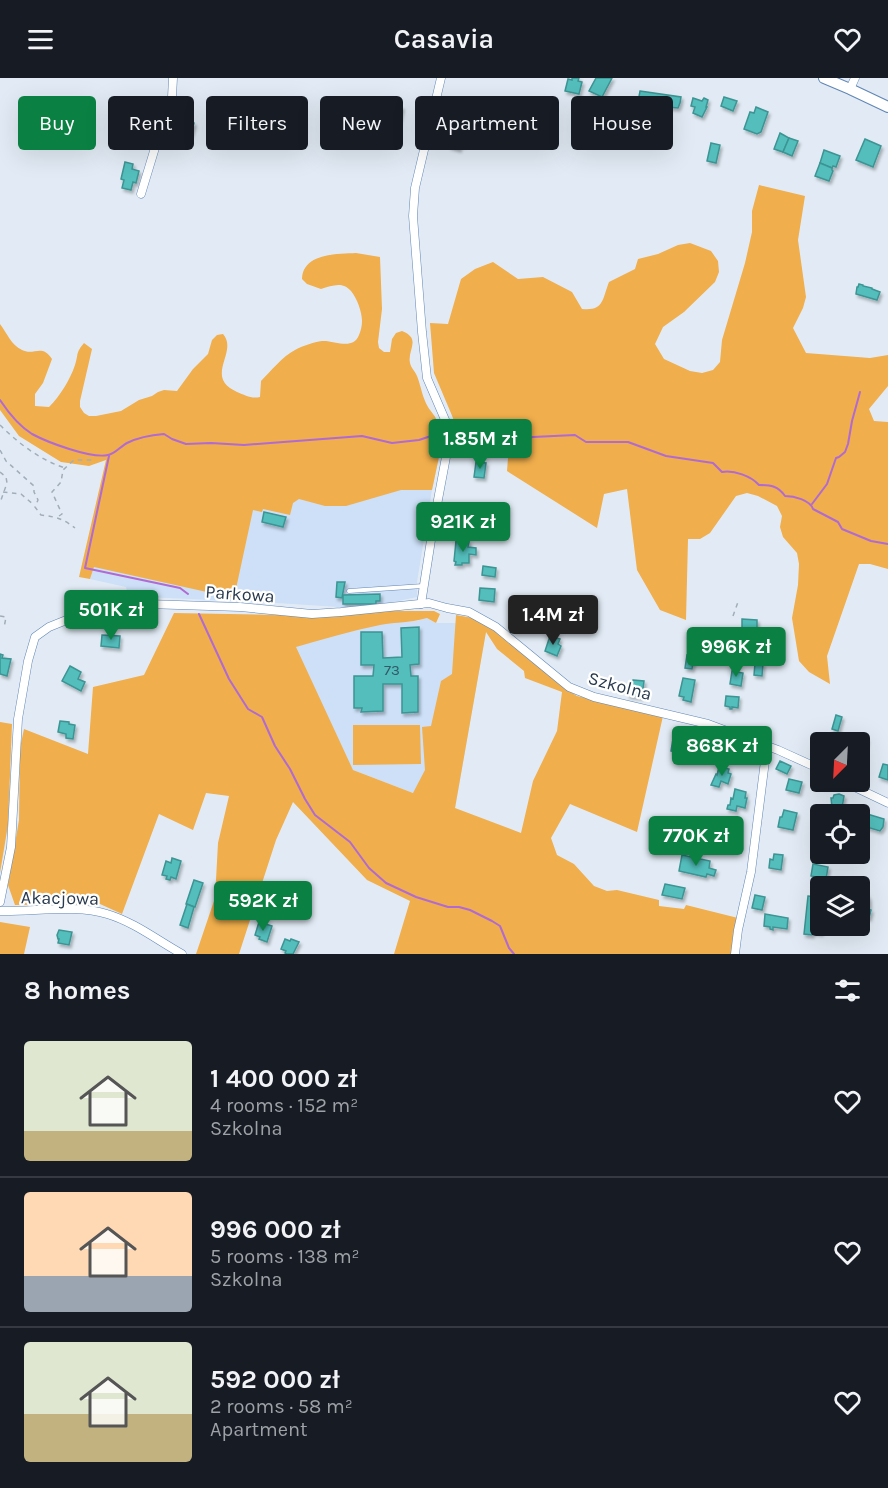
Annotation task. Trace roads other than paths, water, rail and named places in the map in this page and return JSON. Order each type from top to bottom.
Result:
[{"type":"street","points":[[141,194],[172,97],[173,78]]},
{"type":"street","points":[[425,603],[424,585],[448,441],[446,422],[428,378],[413,216],[415,188],[441,78]]},
{"type":"street","points":[[824,78],[888,107]]},
{"type":"street","points":[[850,89],[855,78]]},
{"type":"street","name":"Szkolna","points":[[425,603],[469,612],[496,627],[569,687],[594,697],[708,724],[766,745],[810,765]]},
{"type":"street","name":"Parkowa","points":[[0,902],[11,847],[16,738],[24,683],[35,637],[49,627],[100,610],[147,604],[240,607],[312,614],[425,603]]},
{"type":"street","points":[[735,954],[751,872],[766,745]]},
{"type":"street","points":[[865,792],[888,803]]},
{"type":"street","name":"Akacjowa","points":[[0,911],[59,910],[109,914],[182,954]]},
{"type":"lane","points":[[349,591],[424,585]]},
{"type":"waterway","points":[[812,504],[827,484],[836,458],[845,452],[860,392]]},
{"type":"waterway","points":[[0,400],[14,418],[32,434],[69,449],[100,456],[116,452],[125,444],[136,439],[164,434],[186,444],[244,445],[362,436],[392,443],[444,435]]},
{"type":"waterway","points":[[454,434],[520,439],[575,435],[586,442],[628,442],[666,456],[713,463],[722,472],[742,474],[759,485],[777,488],[785,496],[805,501],[813,509],[838,522],[842,529],[871,541],[888,544]]},
{"type":"waterway","points":[[109,456],[85,568],[180,588],[188,594]]},
{"type":"waterway","points":[[199,614],[229,679],[248,709],[262,717],[275,746],[315,815],[350,842],[369,868],[386,883],[416,897],[448,907],[470,910],[492,921],[500,926],[514,954]]}]
